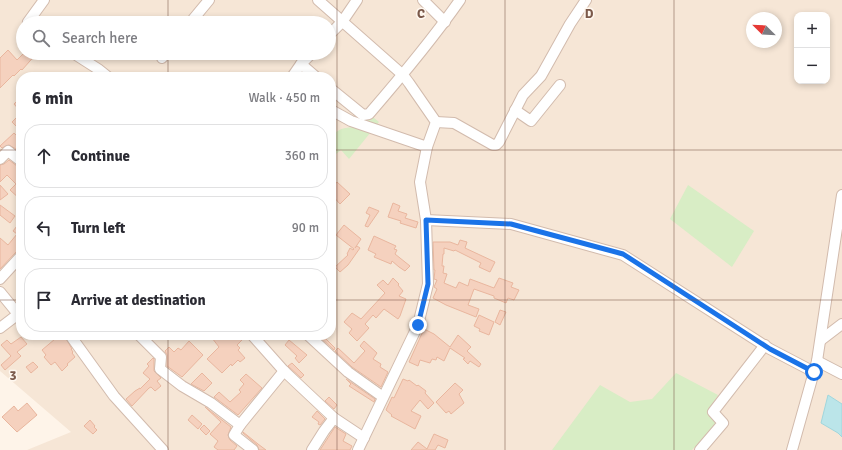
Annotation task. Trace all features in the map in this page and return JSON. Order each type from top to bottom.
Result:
[{"type":"street","points":[[32,16],[44,0]]},
{"type":"street","points":[[196,16],[209,0]]},
{"type":"street","points":[[318,0],[335,16]]},
{"type":"street","points":[[336,28],[357,0]]},
{"type":"street","points":[[423,0],[445,22]]},
{"type":"street","points":[[336,93],[363,115],[369,114],[403,75],[445,22],[460,0]]},
{"type":"street","points":[[436,122],[454,122],[493,145],[496,145],[499,142],[523,95],[541,76],[548,66],[570,24],[586,0]]},
{"type":"street","points":[[336,16],[403,75],[436,122]]},
{"type":"street","points":[[84,60],[102,72]]},
{"type":"street","points":[[295,72],[305,60]]},
{"type":"street","points":[[301,64],[310,72]]},
{"type":"street","points":[[515,110],[531,121],[560,84]]},
{"type":"street","points":[[336,113],[350,121],[427,147]]},
{"type":"street","points":[[358,450],[418,325],[428,284],[426,220],[420,182],[427,147],[436,122]]},
{"type":"street","points":[[0,159],[8,151],[16,157]]},
{"type":"street","points":[[792,450],[814,372],[821,340],[842,195]]},
{"type":"street","points":[[426,220],[511,224],[623,254],[765,346],[814,372]]},
{"type":"street","points":[[0,279],[16,261]]},
{"type":"street","points":[[0,292],[16,309]]},
{"type":"street","points":[[0,328],[16,316]]},
{"type":"street","points":[[821,340],[842,324]]},
{"type":"street","points":[[74,340],[114,396],[163,450]]},
{"type":"street","points":[[144,340],[161,358],[160,369],[182,386],[211,403],[240,425]]},
{"type":"street","points":[[256,340],[284,371],[334,418],[364,438]]},
{"type":"street","points":[[313,340],[348,372],[383,397]]},
{"type":"street","points":[[700,450],[723,423],[713,412],[765,346]]},
{"type":"street","points":[[816,361],[842,374]]},
{"type":"street","points":[[253,450],[234,434],[284,371]]},
{"type":"street","points":[[312,450],[334,418]]},
{"type":"shaded area","points":[[0,0],[842,0],[842,450],[27,450],[71,432],[0,371]]},
{"type":"green space","points":[[369,114],[379,122],[349,159],[341,150],[336,154],[336,132],[342,129],[355,127],[357,117]]},
{"type":"green space","points":[[688,185],[754,231],[732,267],[670,219]]},
{"type":"green space","points":[[676,373],[718,395],[710,408],[716,424],[692,450],[552,450],[600,385],[630,402],[652,399]]},
{"type":"water","points":[[828,395],[842,404],[842,437],[821,423]]},
{"type":"building","points":[[8,50],[16,60],[31,60],[22,70],[21,69],[16,72],[14,76],[13,75],[0,88],[0,58]]},
{"type":"building","points":[[16,118],[16,126],[12,122]]},
{"type":"building","points":[[14,133],[16,135],[16,149],[9,145],[2,148],[0,146]]},
{"type":"building","points":[[9,160],[16,165],[16,184],[7,175],[0,182],[0,165]]},
{"type":"building","points":[[337,182],[350,194],[340,204],[336,200]]},
{"type":"building","points":[[16,184],[16,195],[10,190]]},
{"type":"building","points":[[0,185],[8,194],[0,200]]},
{"type":"building","points":[[393,203],[400,206],[398,211],[407,214],[405,218],[418,222],[416,228],[388,217]]},
{"type":"building","points":[[0,205],[15,216],[10,223],[0,215]]},
{"type":"building","points":[[369,207],[379,211],[368,227],[365,226],[370,215],[366,213]]},
{"type":"building","points":[[344,225],[361,239],[355,248],[357,246],[360,248],[348,265],[340,272],[336,266],[348,255],[347,254],[350,248],[353,250],[354,249],[336,235]]},
{"type":"building","points":[[16,235],[16,252],[0,269],[0,238],[8,245]]},
{"type":"building","points":[[374,236],[396,246],[394,249],[397,250],[395,254],[410,266],[405,271],[392,261],[391,264],[374,257],[376,254],[368,250]]},
{"type":"building","points":[[460,240],[467,242],[465,248],[495,262],[490,272],[479,267],[481,263],[455,250],[444,248],[442,266],[444,266],[443,273],[447,274],[444,283],[456,288],[459,282],[468,286],[470,279],[494,288],[499,278],[513,283],[511,287],[519,290],[514,300],[508,298],[506,303],[494,298],[494,296],[474,289],[468,305],[479,309],[476,317],[433,298],[437,289],[434,287],[437,280],[434,279],[435,270],[433,242],[450,242],[458,245]]},
{"type":"building","points":[[393,278],[403,291],[399,296],[406,299],[400,316],[398,319],[384,309],[376,318],[373,315],[365,324],[369,328],[357,341],[349,333],[352,329],[344,322],[352,313],[361,319],[385,293],[377,285],[383,280],[388,285]]},
{"type":"building","points":[[500,310],[506,312],[500,325],[495,322]]},
{"type":"building","points":[[479,315],[494,322],[489,335],[479,331],[480,329],[474,326]]},
{"type":"building","points":[[424,329],[434,334],[450,347],[458,335],[471,347],[467,351],[481,364],[479,367],[470,361],[468,364],[463,359],[465,358],[450,348],[444,361],[437,357],[436,360],[432,359],[430,363],[420,360],[418,366],[409,362]]},
{"type":"building","points":[[7,340],[11,344],[17,340],[24,340],[27,344],[17,352],[21,356],[5,370],[1,365],[11,356],[1,345]]},
{"type":"building","points":[[54,340],[67,340],[75,357],[62,371],[55,362],[51,365],[44,357],[46,355],[42,350]]},
{"type":"building","points":[[214,340],[242,340],[237,345],[240,348],[238,350],[245,358],[240,362],[238,360],[232,366],[231,364],[222,373],[207,359],[219,347]]},
{"type":"building","points":[[289,340],[307,355],[299,363],[295,358],[297,356],[285,345]]},
{"type":"building","points":[[323,340],[327,340],[335,348],[334,350]]},
{"type":"building","points":[[189,341],[203,355],[182,377],[167,366],[167,355],[165,351],[169,347],[174,352],[178,348],[181,350]]},
{"type":"building","points":[[364,341],[377,353],[373,359],[381,364],[380,367],[388,372],[381,387],[352,367],[335,351],[338,348],[354,363],[365,351],[360,346]]},
{"type":"building","points":[[153,358],[154,371],[161,378],[157,381],[161,386],[155,391],[151,387],[149,388],[132,406],[126,399],[135,391],[140,389],[150,379],[143,373],[149,366],[147,364]]},
{"type":"building","points":[[33,362],[38,367],[31,373],[26,367]]},
{"type":"building","points":[[292,363],[304,375],[301,378],[288,366]]},
{"type":"building","points":[[202,373],[212,383],[204,391],[191,384]]},
{"type":"building","points":[[246,374],[262,388],[238,415],[214,397],[219,392],[230,402],[241,392],[239,390],[244,384],[240,380]]},
{"type":"building","points":[[346,379],[375,399],[374,402],[349,386],[351,384]]},
{"type":"building","points":[[403,379],[409,380],[426,391],[425,393],[434,403],[428,409],[420,400],[411,411],[421,416],[415,429],[391,416],[392,415],[386,410],[392,397],[394,398]]},
{"type":"building","points":[[455,383],[463,390],[459,394],[464,403],[451,414],[449,411],[446,413],[436,402]]},
{"type":"building","points":[[329,397],[337,405],[334,409],[325,401]]},
{"type":"building","points":[[27,403],[37,415],[17,432],[2,417],[14,406],[18,411]]},
{"type":"building","points":[[205,407],[231,427],[228,435],[230,440],[237,446],[234,450],[218,450],[214,447],[218,441],[210,434],[221,422]]},
{"type":"building","points":[[317,411],[325,419],[320,425],[318,424],[319,422],[312,417]]},
{"type":"building","points":[[192,415],[202,424],[198,429],[188,420]]},
{"type":"building","points":[[90,420],[97,430],[93,434],[84,426]]},
{"type":"building","points":[[204,425],[210,431],[206,435],[200,429]]},
{"type":"building","points":[[335,427],[346,434],[343,441],[352,446],[350,450],[320,450]]},
{"type":"building","points":[[243,432],[266,450],[259,450],[257,445]]},
{"type":"building","points":[[434,434],[448,440],[445,448],[438,445],[435,450],[411,450],[418,442],[427,449]]},
{"type":"route","points":[[418,325],[428,284],[426,220],[511,224],[623,254],[770,349],[814,372]]}]
